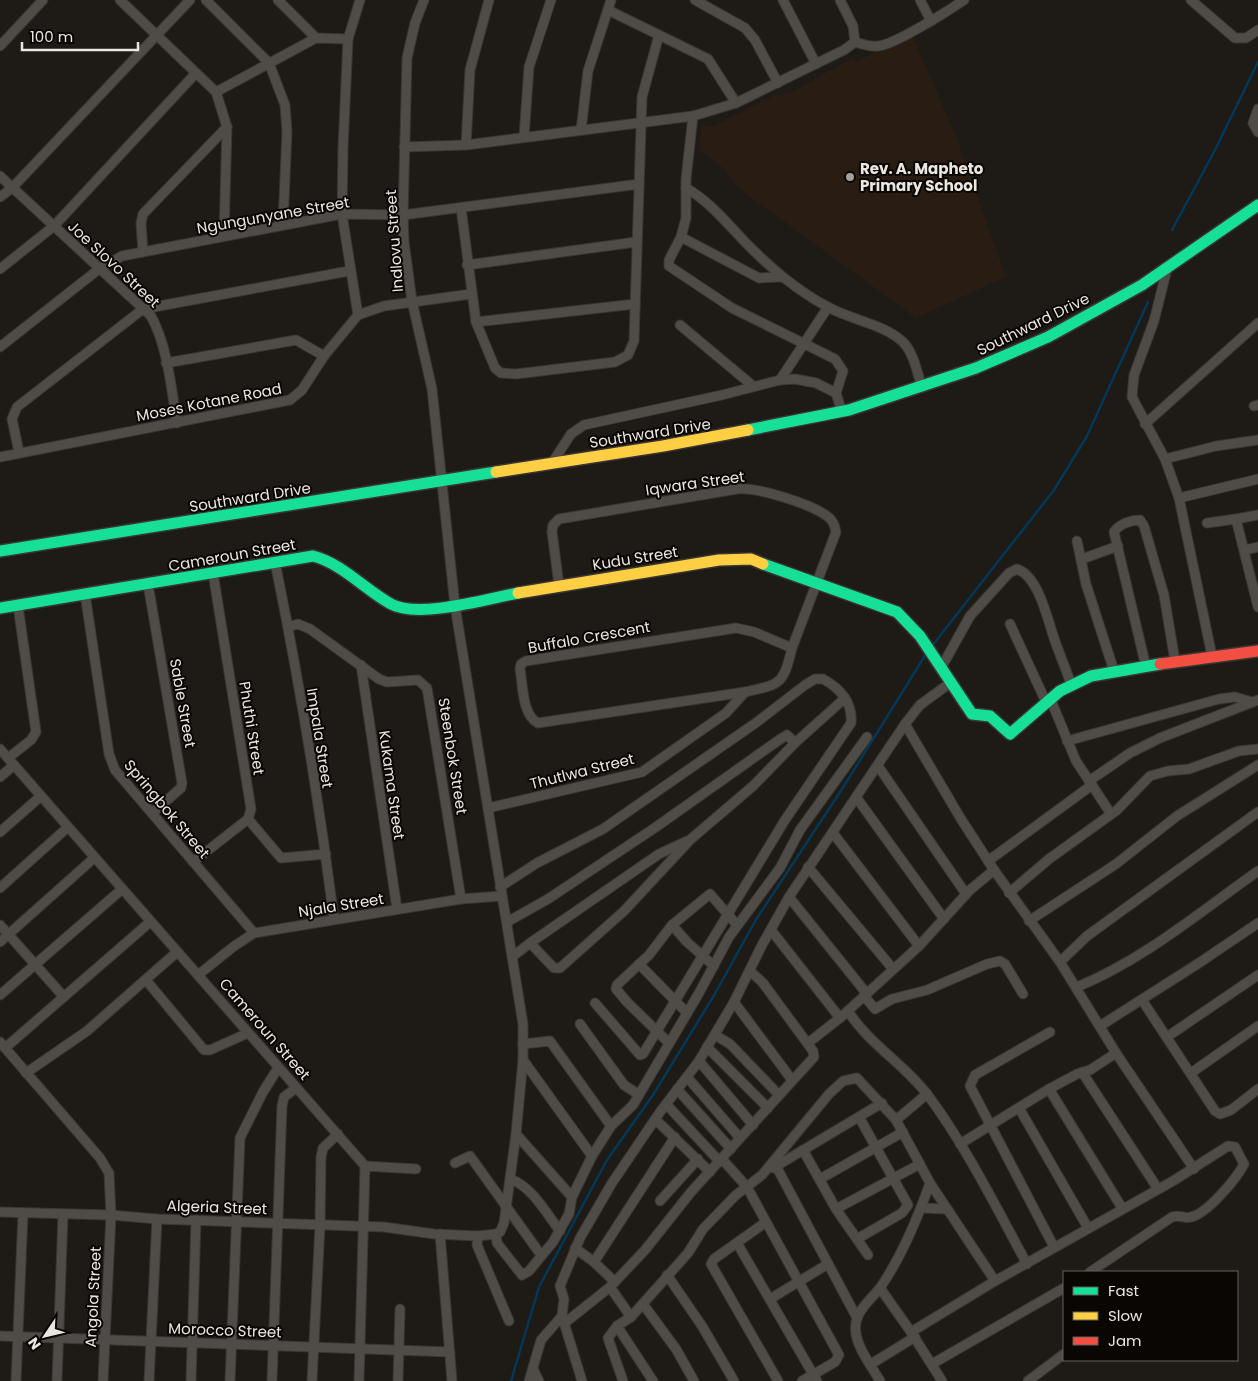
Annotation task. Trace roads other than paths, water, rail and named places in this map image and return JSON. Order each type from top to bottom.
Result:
[{"type":"street","points":[[0,46],[43,0]]},
{"type":"street","points":[[120,0],[216,92],[227,127],[224,236]]},
{"type":"street","points":[[0,197],[12,188],[190,0]]},
{"type":"street","points":[[206,0],[269,63],[285,105],[287,131],[283,224]]},
{"type":"street","points":[[278,0],[316,38]]},
{"type":"street","name":"Indlovu Street","points":[[424,0],[415,23],[408,58],[402,214],[412,301],[432,389],[455,606],[523,1024],[523,1060],[511,1179],[503,1228],[496,1234]]},
{"type":"street","points":[[466,146],[470,70],[490,0]]},
{"type":"street","points":[[524,138],[529,67],[551,0]]},
{"type":"street","points":[[581,130],[588,71],[611,0]]},
{"type":"street","points":[[695,0],[745,28],[755,40],[778,83]]},
{"type":"street","points":[[783,0],[816,64]]},
{"type":"street","points":[[840,0],[853,26],[855,42]]},
{"type":"street","points":[[920,0],[931,21]]},
{"type":"street","points":[[1191,0],[1235,38],[1246,38],[1258,30]]},
{"type":"street","points":[[357,1],[348,39],[342,148],[342,214],[358,315],[378,307],[471,294]]},
{"type":"street","points":[[404,147],[466,146],[693,116],[736,103],[844,50],[855,42],[879,46],[931,21],[959,1]]},
{"type":"street","points":[[608,10],[708,59],[736,103]]},
{"type":"street","points":[[0,30],[8,38]]},
{"type":"street","points":[[461,208],[476,322],[495,368],[508,374],[526,373],[621,361],[628,356],[634,341],[636,242],[644,87],[659,35]]},
{"type":"street","points":[[216,92],[316,38],[348,39]]},
{"type":"street","points":[[0,269],[54,226],[196,73]]},
{"type":"street","points":[[1258,109],[1253,123],[1258,132]]},
{"type":"street","points":[[693,116],[686,188],[687,207],[681,237],[669,260],[671,269],[732,308],[831,356],[842,367],[843,377],[836,393],[842,412]]},
{"type":"street","points":[[143,252],[141,223],[143,214],[227,127]]},
{"type":"street","name":"Joe Slovo Street","points":[[0,176],[143,309],[155,323],[166,363],[176,422]]},
{"type":"street","name":"Ngungunyane Street","points":[[0,347],[99,269],[122,256],[342,214],[402,214],[640,184]]},
{"type":"street","points":[[686,188],[716,210],[782,277],[828,307],[890,334],[904,343],[912,356],[922,387]]},
{"type":"street","name":"Southward Drive","points":[[0,551],[336,499],[442,480],[734,434],[842,412],[976,368],[1048,337],[1167,270],[1258,205]]},
{"type":"street","points":[[681,237],[759,278],[782,277]]},
{"type":"street","points":[[467,265],[636,242]]},
{"type":"street","points":[[1167,270],[1157,313],[1134,375],[1132,397],[1165,459],[1179,498],[1212,656]]},
{"type":"street","points":[[19,452],[12,419],[17,408],[143,309],[350,271]]},
{"type":"street","points":[[476,322],[635,304]]},
{"type":"street","points":[[780,380],[828,307]]},
{"type":"street","name":"Moses Kotane Road","points":[[0,456],[290,400],[302,390],[324,356],[358,315]]},
{"type":"street","points":[[1145,424],[1258,324]]},
{"type":"street","points":[[680,325],[753,386]]},
{"type":"street","points":[[166,363],[296,340],[324,356]]},
{"type":"street","points":[[552,463],[571,434],[584,425],[722,395],[780,380],[795,379],[816,383],[836,393]]},
{"type":"street","points":[[1165,459],[1216,446],[1258,440]]},
{"type":"street","points":[[1179,498],[1258,479]]},
{"type":"street","name":"Iqwara Street","points":[[559,585],[552,532],[553,525],[559,519],[748,488],[769,492],[819,512],[832,520],[835,525],[835,538],[818,582]]},
{"type":"street","points":[[1207,523],[1258,515]]},
{"type":"street","points":[[1236,518],[1257,602]]},
{"type":"street","points":[[1146,667],[1114,532],[1116,528],[1134,520],[1142,522],[1164,595],[1175,661]]},
{"type":"street","points":[[1077,542],[1086,584],[1114,671]]},
{"type":"street","points":[[1082,560],[1118,546]]},
{"type":"street","points":[[1245,550],[1258,548]]},
{"type":"street","name":"Cameroun Street","points":[[0,608],[313,556],[322,557],[402,610],[455,606]]},
{"type":"street","name":"Kudu Street","points":[[455,606],[559,585],[736,558],[765,563],[897,612],[920,636],[972,714],[990,716],[1008,734],[1017,729],[1048,700]]},
{"type":"street","name":"Impala Street","points":[[275,562],[288,627],[326,854],[334,919]]},
{"type":"street","points":[[939,665],[970,616],[1009,573],[1018,568],[1022,570],[1036,588],[1071,684]]},
{"type":"street","name":"Phuthi Street","points":[[213,573],[251,809],[248,819]]},
{"type":"street","points":[[794,693],[782,679],[818,582]]},
{"type":"street","name":"Sable Street","points":[[148,584],[182,783],[181,788],[152,813]]},
{"type":"street","name":"Springbok Street","points":[[85,594],[109,754],[114,770],[254,934]]},
{"type":"street","points":[[0,777],[11,761],[32,740],[36,732],[18,606]]},
{"type":"street","name":"Steenbok Street","points":[[288,627],[298,624],[310,629],[379,679],[387,682],[418,680],[427,688],[461,899]]},
{"type":"street","points":[[1010,624],[1067,741],[1090,783],[1111,814]]},
{"type":"street","name":"Buffalo Crescent","points":[[782,679],[775,685],[744,692],[538,723],[529,716],[520,665],[533,660],[736,628],[754,632],[792,648]]},
{"type":"street","points":[[1048,700],[1071,684],[1091,676],[1175,661],[1258,651]]},
{"type":"street","name":"Kukama Street","points":[[361,665],[397,909]]},
{"type":"street","points":[[501,892],[538,863],[603,829],[757,722],[811,681],[819,678],[840,690],[852,716],[851,723],[785,820],[643,1054],[640,1055],[595,1003]]},
{"type":"street","points":[[582,1381],[564,1319],[564,1300],[561,1284],[575,1248],[612,1183],[666,1104],[699,1061],[734,1002],[789,896],[808,867],[833,833],[905,724],[920,705],[950,683]]},
{"type":"street","name":"Thutlwa Street","points":[[488,808],[642,772],[726,713],[744,692]]},
{"type":"street","points":[[1067,741],[1219,699],[1235,697],[1254,701]]},
{"type":"street","points":[[530,943],[553,967],[558,968],[642,894],[692,839],[753,786],[795,743],[845,698]]},
{"type":"street","points":[[988,861],[1130,753],[1160,738],[1254,701]]},
{"type":"street","points":[[905,724],[988,861],[1077,987],[1116,1053],[1194,1169]]},
{"type":"street","points":[[507,922],[548,899],[656,827],[778,740],[787,735],[795,743]]},
{"type":"street","points":[[496,1234],[498,1243],[520,1274],[529,1271],[560,1231],[569,1214],[572,1197],[592,1156],[611,1126],[632,1105],[737,925],[780,868],[800,830],[867,737]]},
{"type":"street","name":"Cameroun Street","points":[[0,749],[121,890],[365,1166]]},
{"type":"street","points":[[1009,893],[1049,859],[1111,814],[1144,780],[1158,772],[1189,769],[1239,751],[1258,749]]},
{"type":"street","points":[[1029,921],[1116,864],[1177,816],[1258,765]]},
{"type":"street","points":[[878,766],[966,894]]},
{"type":"street","points":[[0,832],[41,796]]},
{"type":"street","points":[[856,797],[944,919]]},
{"type":"street","points":[[1060,962],[1086,936],[1258,812]]},
{"type":"street","points":[[193,862],[248,819],[282,858],[326,854]]},
{"type":"street","points":[[0,888],[68,827]]},
{"type":"street","points":[[833,833],[919,946]]},
{"type":"street","points":[[512,957],[659,854],[692,839]]},
{"type":"street","points":[[0,942],[94,858]]},
{"type":"street","points":[[808,867],[893,969]]},
{"type":"street","points":[[808,1043],[840,1018],[919,946],[966,894],[994,870]]},
{"type":"street","points":[[1077,987],[1106,975],[1138,957],[1258,870]]},
{"type":"street","points":[[0,994],[121,890]]},
{"type":"street","name":"Njala Street","points":[[198,975],[233,947],[254,934],[501,892]]},
{"type":"street","points":[[669,1043],[626,1002],[616,989],[621,980],[652,951],[672,925],[710,894],[737,925]]},
{"type":"street","points":[[789,896],[875,1009],[892,999],[927,990],[1000,960],[1005,964],[1023,994]]},
{"type":"street","points":[[2,1045],[64,997],[150,922]]},
{"type":"street","points":[[1100,1026],[1258,922]]},
{"type":"street","points":[[0,925],[64,997]]},
{"type":"street","points":[[672,925],[701,956],[714,966]]},
{"type":"street","points":[[771,930],[840,1018]]},
{"type":"street","points":[[26,1072],[87,1031],[177,952]]},
{"type":"street","points":[[639,964],[687,1013]]},
{"type":"street","points":[[529,1381],[544,1334],[613,1285],[710,1172],[814,1057],[808,1043],[763,983],[750,971]]},
{"type":"street","points":[[1167,1037],[1258,975]]},
{"type":"street","points":[[146,980],[204,1050],[210,1050],[248,1033]]},
{"type":"street","points":[[1142,1000],[1211,1107],[1220,1114],[1231,1110],[1258,1089]]},
{"type":"street","points":[[734,1002],[792,1080]]},
{"type":"street","points":[[848,1011],[859,1027],[927,1094],[960,1144],[1027,1264]]},
{"type":"street","points":[[580,1024],[624,1084],[638,1094]]},
{"type":"street","points":[[1190,1073],[1258,1026]]},
{"type":"street","points":[[1050,1032],[972,1079],[971,1090],[1054,1247]]},
{"type":"street","points":[[714,1035],[730,1044],[779,1095]]},
{"type":"street","points":[[523,1044],[550,1042],[611,1126]]},
{"type":"street","name":"Angola Street","points":[[2,1045],[106,1166],[110,1186],[111,1214],[103,1381]]},
{"type":"street","points":[[707,1047],[768,1108]]},
{"type":"street","points":[[960,1144],[1049,1089],[1082,1072],[1090,1070],[1116,1053]]},
{"type":"street","points":[[523,1060],[592,1156]]},
{"type":"street","points":[[699,1061],[753,1125]]},
{"type":"street","points":[[230,1381],[240,1138],[263,1092],[278,1068]]},
{"type":"street","points":[[1082,1072],[1102,1106],[1158,1189]]},
{"type":"street","points":[[687,1077],[740,1138]]},
{"type":"street","points":[[762,1174],[843,1081],[852,1078],[859,1079],[896,1120],[930,1182],[995,1281]]},
{"type":"street","points":[[272,1381],[282,1103],[284,1097],[296,1088]]},
{"type":"street","points":[[677,1089],[731,1149]]},
{"type":"street","points":[[1049,1089],[1122,1208]]},
{"type":"street","points":[[896,1120],[927,1094]]},
{"type":"street","points":[[623,1381],[608,1339],[617,1326],[631,1317],[688,1253],[703,1229],[736,1194],[762,1174],[882,1103]]},
{"type":"street","points":[[666,1104],[747,1186],[839,1356],[835,1362],[815,1378],[802,1381]]},
{"type":"street","points":[[1019,1108],[1088,1228]]},
{"type":"street","points":[[857,1239],[907,1209],[907,1203],[859,1117]]},
{"type":"street","points":[[656,1120],[710,1172]]},
{"type":"street","points":[[820,1179],[903,1132]]},
{"type":"street","points":[[312,1381],[320,1226],[321,1153],[325,1145],[338,1134]]},
{"type":"street","points":[[516,1134],[572,1197]]},
{"type":"street","points":[[594,1262],[675,1137]]},
{"type":"street","points":[[871,1364],[995,1281],[1194,1169],[1231,1145],[1240,1154],[1244,1164],[1225,1191],[1196,1215],[1190,1218],[1177,1215],[1172,1217],[1091,1271]]},
{"type":"street","points":[[803,1150],[836,1209],[868,1255]]},
{"type":"street","points":[[455,1163],[470,1156],[541,1255]]},
{"type":"street","points":[[660,1201],[698,1159]]},
{"type":"street","points":[[836,1209],[920,1164]]},
{"type":"street","points":[[359,1381],[365,1166],[416,1169]]},
{"type":"street","points":[[776,1166],[857,1318],[857,1340],[880,1381]]},
{"type":"street","points":[[511,1179],[520,1182],[560,1231]]},
{"type":"street","points":[[857,1318],[880,1288],[900,1256],[930,1182]]},
{"type":"street","points":[[921,1208],[947,1209]]},
{"type":"street","name":"Algeria Street","points":[[0,1212],[64,1215],[111,1214],[157,1219],[364,1227],[437,1234],[478,1236],[496,1234]]},
{"type":"street","points":[[16,1381],[22,1213]]},
{"type":"street","points":[[57,1381],[64,1215]]},
{"type":"street","points":[[150,1381],[157,1219]]},
{"type":"street","points":[[190,1381],[196,1220]]},
{"type":"street","points":[[766,1222],[714,1259],[712,1266],[778,1381]]},
{"type":"street","points":[[437,1234],[452,1381]]},
{"type":"street","points":[[478,1236],[477,1246],[509,1321]]},
{"type":"street","points":[[737,1244],[815,1378]]},
{"type":"street","points":[[575,1248],[594,1262],[613,1285],[631,1317]]},
{"type":"street","points":[[770,1299],[828,1264]]},
{"type":"street","points":[[667,1275],[702,1326],[734,1381]]},
{"type":"street","points":[[880,1288],[942,1381]]},
{"type":"street","points":[[932,1364],[1063,1289]]},
{"type":"street","points":[[643,1304],[676,1349],[694,1381]]},
{"type":"street","points":[[398,1381],[400,1309]]},
{"type":"street","points":[[617,1326],[653,1381]]},
{"type":"street","name":"Morocco Street","points":[[0,1336],[450,1352]]},
{"type":"street","points":[[1028,1381],[1063,1355]]},
{"type":"street","points":[[533,1370],[540,1381]]},
{"type":"waterway","points":[[1172,230],[1215,150],[1258,62]]},
{"type":"waterway","points":[[932,646],[1054,490],[1087,436],[1148,302]]},
{"type":"waterway","points":[[511,1381],[539,1287],[607,1160],[653,1095],[713,997],[757,918],[844,786],[926,654]]},
{"type":"place","name":"Rev. A. Mapheto Primary School","points":[[850,177]]}]
